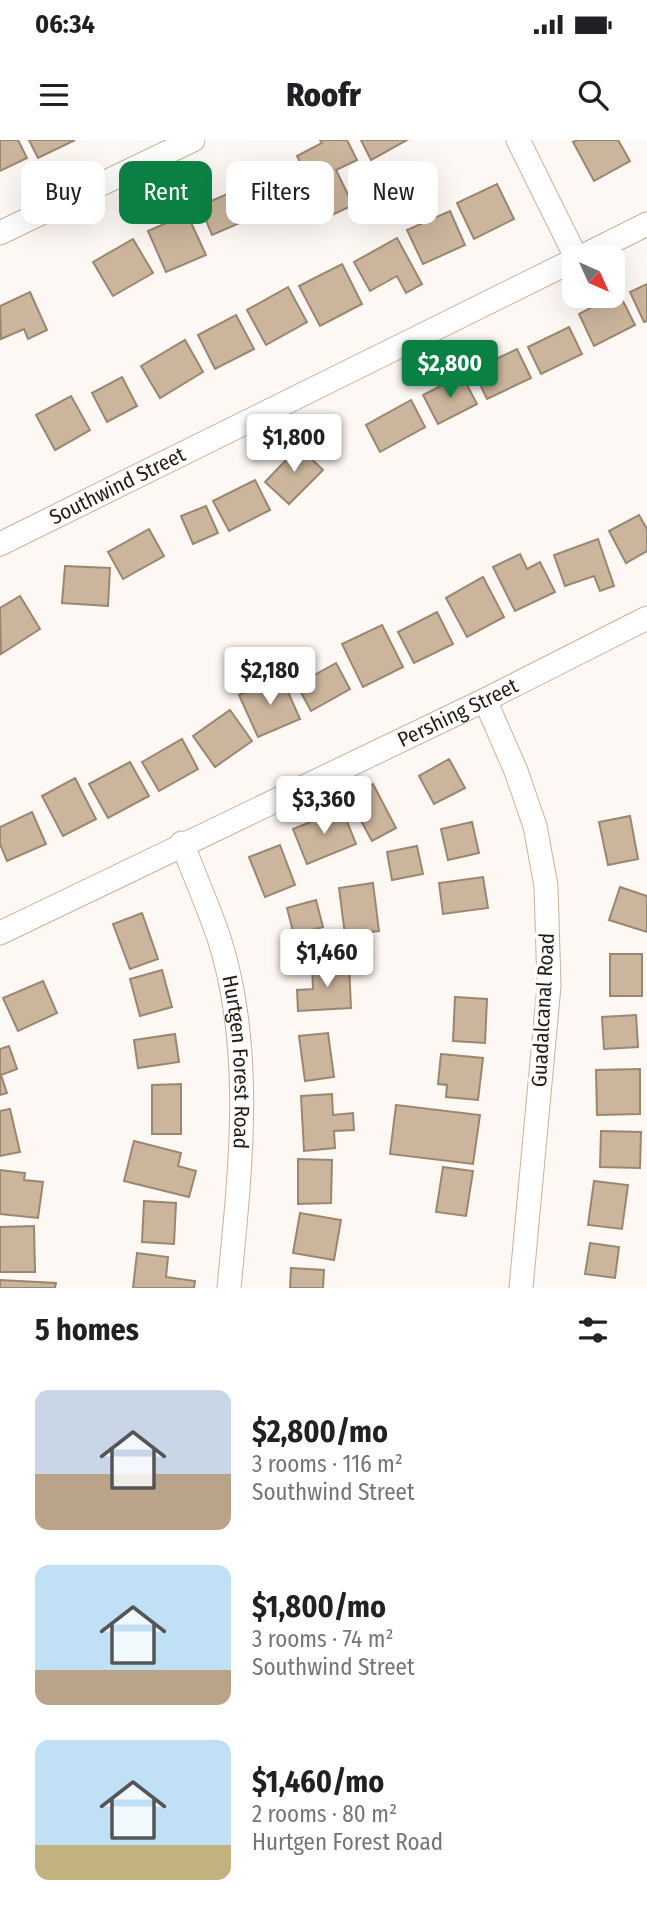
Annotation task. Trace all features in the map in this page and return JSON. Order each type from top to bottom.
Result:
[{"type":"street","points":[[0,233],[194,140]]},
{"type":"street","points":[[518,140],[570,245]]},
{"type":"street","name":"Southwind Street","points":[[604,245],[647,224]]},
{"type":"street","name":"Southwind Street","points":[[0,544],[562,265]]},
{"type":"street","name":"Pershing Street","points":[[0,933],[647,618]]},
{"type":"street","name":"Guadalcanal Road","points":[[485,699],[516,771],[535,826],[546,886],[549,986],[521,1288]]},
{"type":"street","name":"Hurtgen Forest Road","points":[[182,843],[219,939],[231,990],[238,1049],[244,1125],[229,1288]]},
{"type":"building","points":[[0,140],[18,140],[27,158],[0,171]]},
{"type":"building","points":[[29,140],[75,140],[38,158]]},
{"type":"building","points":[[320,140],[347,140],[357,160],[348,161],[348,164],[336,170],[348,195],[348,207],[334,214],[334,161],[300,161],[297,156],[322,143]]},
{"type":"building","points":[[361,140],[407,140],[371,160]]},
{"type":"building","points":[[618,140],[630,161],[594,181],[573,142]]},
{"type":"building","points":[[497,184],[514,219],[474,239],[457,203]]},
{"type":"building","points":[[226,194],[226,224],[237,224],[212,235],[207,224],[212,224],[212,201]]},
{"type":"building","points":[[450,211],[465,245],[423,264],[407,230],[421,224],[438,224],[438,216]]},
{"type":"building","points":[[164,224],[192,224],[206,255],[166,272],[148,231]]},
{"type":"building","points":[[397,238],[422,284],[406,293],[397,276],[370,291],[354,262]]},
{"type":"building","points":[[133,239],[153,273],[113,296],[93,262]]},
{"type":"building","points":[[342,264],[362,304],[320,326],[299,286]]},
{"type":"building","points":[[647,284],[647,321],[644,322],[630,292]]},
{"type":"building","points":[[288,287],[307,322],[266,345],[247,310]]},
{"type":"building","points":[[30,292],[47,330],[28,339],[24,329],[1,339],[0,306]]},
{"type":"building","points":[[625,305],[635,325],[594,346],[579,314],[590,308],[625,308]]},
{"type":"building","points":[[236,315],[254,349],[215,369],[198,335]]},
{"type":"building","points":[[569,327],[582,354],[541,374],[528,347]]},
{"type":"building","points":[[185,340],[203,372],[160,398],[141,366]]},
{"type":"building","points":[[517,349],[531,378],[487,399],[473,370]]},
{"type":"building","points":[[462,375],[477,404],[438,424],[423,395]]},
{"type":"building","points":[[122,377],[137,406],[107,422],[92,393]]},
{"type":"building","points":[[71,396],[90,430],[55,450],[36,415]]},
{"type":"building","points":[[411,400],[425,427],[380,452],[366,425]]},
{"type":"building","points":[[292,440],[323,470],[289,504],[265,482],[290,456],[283,449]]},
{"type":"building","points":[[255,480],[270,510],[229,531],[213,501]]},
{"type":"building","points":[[206,506],[218,533],[193,544],[181,516]]},
{"type":"building","points":[[639,515],[647,529],[647,551],[626,563],[609,531]]},
{"type":"building","points":[[149,529],[164,556],[123,579],[108,552]]},
{"type":"building","points":[[598,539],[614,586],[600,591],[594,576],[565,586],[554,555]]},
{"type":"building","points":[[520,554],[527,569],[540,562],[555,592],[515,611],[493,567]]},
{"type":"building","points":[[65,566],[110,568],[108,606],[62,603]]},
{"type":"building","points":[[483,577],[504,617],[467,637],[446,598]]},
{"type":"building","points":[[20,596],[40,629],[1,654],[0,608]]},
{"type":"building","points":[[437,612],[453,644],[414,663],[398,632]]},
{"type":"building","points":[[382,625],[403,667],[363,687],[342,644]]},
{"type":"building","points":[[336,663],[350,689],[311,711],[297,685]]},
{"type":"building","points":[[281,676],[300,719],[258,737],[239,695]]},
{"type":"building","points":[[230,710],[252,741],[215,767],[193,736]]},
{"type":"building","points":[[182,739],[198,769],[159,791],[142,762]]},
{"type":"building","points":[[449,759],[465,788],[434,804],[419,776]]},
{"type":"building","points":[[130,762],[149,796],[108,818],[89,784]]},
{"type":"building","points":[[75,778],[96,819],[63,836],[42,796]]},
{"type":"building","points":[[373,784],[396,828],[372,841],[348,797]]},
{"type":"building","points":[[342,809],[356,844],[307,864],[293,829]]},
{"type":"building","points":[[32,812],[46,844],[7,861],[0,844],[0,827]]},
{"type":"building","points":[[630,816],[638,859],[608,865],[599,822]]},
{"type":"building","points":[[472,822],[479,853],[448,860],[441,829]]},
{"type":"building","points":[[280,845],[295,885],[265,897],[249,857]]},
{"type":"building","points":[[417,846],[423,874],[392,880],[387,852]]},
{"type":"building","points":[[483,877],[488,908],[443,914],[439,883]]},
{"type":"building","points":[[373,883],[379,931],[345,935],[339,888]]},
{"type":"building","points":[[620,887],[647,896],[647,932],[609,920]]},
{"type":"building","points":[[316,900],[323,927],[294,935],[287,908]]},
{"type":"building","points":[[142,913],[158,959],[130,969],[113,924]]},
{"type":"building","points":[[610,954],[642,954],[642,996],[610,996]]},
{"type":"building","points":[[349,963],[351,1008],[298,1011],[297,990],[313,989],[312,965]]},
{"type":"building","points":[[162,970],[172,1007],[140,1016],[130,979]]},
{"type":"building","points":[[43,981],[57,1013],[18,1031],[3,998]]},
{"type":"building","points":[[455,997],[487,999],[485,1043],[453,1041]]},
{"type":"building","points":[[636,1015],[638,1047],[604,1049],[602,1017]]},
{"type":"building","points":[[328,1033],[334,1077],[305,1081],[299,1036]]},
{"type":"building","points":[[175,1034],[179,1062],[138,1068],[134,1040]]},
{"type":"building","points":[[9,1046],[17,1069],[1,1075],[7,1093],[0,1095],[0,1049]]},
{"type":"building","points":[[441,1054],[483,1058],[478,1100],[446,1097],[447,1085],[438,1084]]},
{"type":"building","points":[[640,1069],[640,1114],[597,1115],[596,1070]]},
{"type":"building","points":[[181,1084],[181,1134],[152,1134],[152,1085]]},
{"type":"building","points":[[332,1094],[333,1115],[353,1113],[354,1130],[334,1131],[335,1148],[304,1151],[301,1096]]},
{"type":"building","points":[[396,1105],[480,1115],[473,1164],[390,1154]]},
{"type":"building","points":[[10,1109],[20,1152],[0,1156],[0,1111]]},
{"type":"building","points":[[601,1131],[641,1132],[640,1168],[600,1167]]},
{"type":"building","points":[[134,1141],[181,1153],[178,1166],[196,1171],[189,1197],[124,1181]]},
{"type":"building","points":[[298,1159],[332,1160],[331,1203],[298,1204]]},
{"type":"building","points":[[443,1167],[473,1171],[466,1216],[436,1212]]},
{"type":"building","points":[[0,1170],[25,1173],[24,1180],[43,1182],[38,1218],[0,1214]]},
{"type":"building","points":[[594,1181],[628,1185],[622,1229],[588,1225]]},
{"type":"building","points":[[144,1201],[176,1203],[174,1244],[142,1242]]},
{"type":"building","points":[[300,1213],[341,1220],[334,1260],[293,1253]]},
{"type":"building","points":[[34,1226],[35,1272],[0,1272],[0,1227]]},
{"type":"building","points":[[590,1243],[619,1247],[615,1278],[585,1274]]},
{"type":"building","points":[[137,1253],[168,1257],[166,1277],[195,1281],[194,1288],[133,1288]]},
{"type":"building","points":[[291,1268],[324,1270],[323,1288],[290,1288]]},
{"type":"building","points":[[0,1280],[56,1283],[55,1288],[0,1288]]}]
